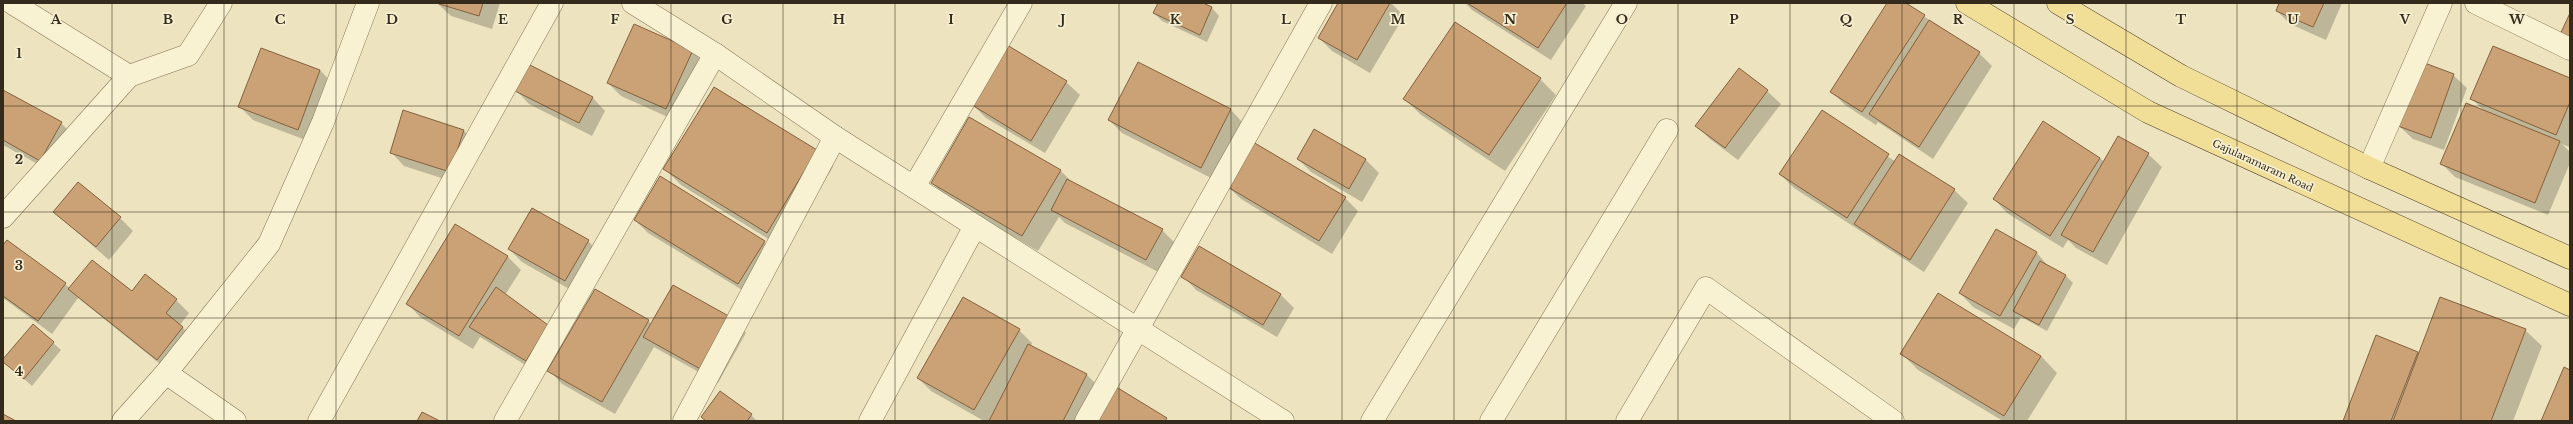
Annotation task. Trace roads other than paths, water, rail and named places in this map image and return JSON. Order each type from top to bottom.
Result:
[{"type":"main road","name":"Gajularamaram Road","points":[[1967,3],[2148,112],[2570,305]]},
{"type":"main road","points":[[2058,3],[2181,76],[2369,168],[2570,258]]},
{"type":"street","points":[[12,3],[129,76]]},
{"type":"street","points":[[3,217],[129,76],[188,55],[221,3]]},
{"type":"street","points":[[123,421],[166,373],[269,244],[323,122],[368,3]]},
{"type":"street","points":[[319,421],[552,3]]},
{"type":"street","points":[[633,3],[715,54],[835,137],[1138,329],[1271,418]]},
{"type":"street","points":[[914,187],[1021,3]]},
{"type":"street","points":[[1086,421],[1321,3]]},
{"type":"street","points":[[1372,421],[1626,3]]},
{"type":"street","points":[[2369,168],[2441,3]]},
{"type":"street","points":[[2476,3],[2570,50]]},
{"type":"street","points":[[505,421],[715,54]]},
{"type":"street","points":[[1491,421],[1667,130]]},
{"type":"street","points":[[684,421],[835,137]]},
{"type":"street","points":[[870,421],[975,226]]},
{"type":"street","points":[[1627,421],[1706,288],[1893,421]]},
{"type":"street","points":[[166,373],[236,421]]}]
